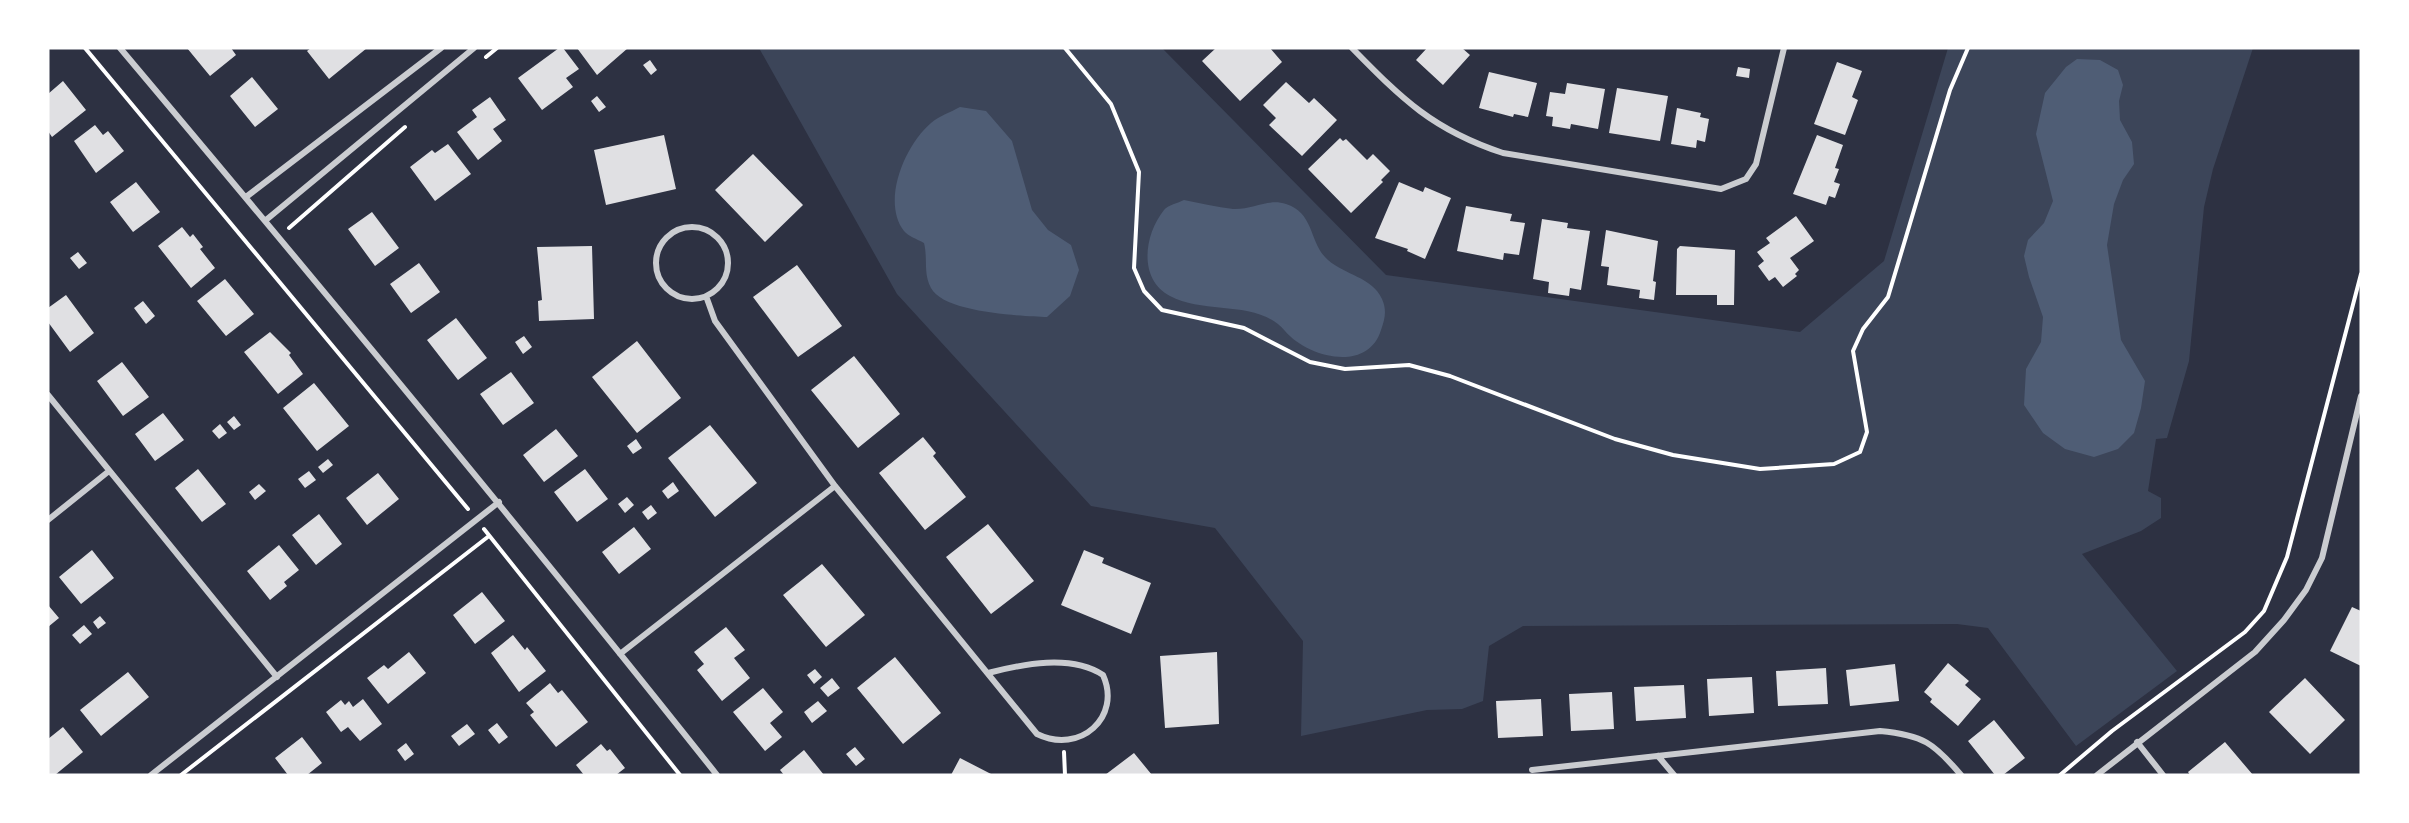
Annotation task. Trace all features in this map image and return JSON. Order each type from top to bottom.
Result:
[{"type":"street","points":[[120,48],[266,220],[499,502],[717,775]]},
{"type":"street","points":[[246,197],[441,48]]},
{"type":"street","points":[[266,220],[474,48]]},
{"type":"street","points":[[1352,48],[1398,95],[1436,125],[1470,142],[1503,153],[1721,189],[1746,178],[1756,164],[1784,48]]},
{"type":"street","points":[[685,226],[699,227],[712,232],[723,243],[728,256],[728,271],[722,284],[706,296],[698,299],[684,298],[671,293],[661,283],[655,270],[656,255],[661,242],[671,232],[685,226]]},
{"type":"street","points":[[706,296],[715,321],[835,486],[1037,734],[1063,742],[1078,739],[1088,733],[1102,716],[1107,702],[1108,686],[1103,675],[1081,664],[1061,663],[1009,668],[988,673]]},
{"type":"street","points":[[48,395],[277,677]]},
{"type":"street","points":[[2097,775],[2255,652],[2284,620],[2306,590],[2322,558],[2361,396]]},
{"type":"street","points":[[48,520],[109,471]]},
{"type":"street","points":[[620,654],[835,486]]},
{"type":"street","points":[[151,775],[499,502]]},
{"type":"street","points":[[1532,770],[1880,731],[1918,736],[1938,748],[1961,775]]},
{"type":"street","points":[[2137,742],[2163,775]]},
{"type":"street","points":[[1658,756],[1674,775]]},
{"type":"path","points":[[85,48],[476,519],[681,775]]},
{"type":"path","points":[[477,64],[497,48]]},
{"type":"path","points":[[1065,48],[1111,104],[1139,172],[1134,268],[1144,291],[1162,310],[1245,328],[1310,362],[1345,369],[1409,366],[1450,376],[1615,439],[1673,455],[1760,469],[1834,464],[1860,452],[1867,432],[1853,351],[1863,329],[1887,297],[1950,90],[1968,48]]},
{"type":"path","points":[[258,254],[414,119]]},
{"type":"path","points":[[2060,775],[2112,732],[2245,632],[2264,611],[2288,557],[2361,274]]},
{"type":"path","points":[[181,775],[489,536]]},
{"type":"path","points":[[1063,742],[1065,775]]},
{"type":"shaded area","points":[[759,48],[1162,48],[1386,275],[1800,332],[1884,261],[1948,48],[2253,48],[2213,169],[2204,207],[2189,361],[2167,438],[2156,439],[2148,491],[2161,498],[2161,518],[2141,531],[2082,554],[2177,671],[2076,746],[1988,628],[1957,624],[1523,626],[1489,646],[1483,701],[1462,709],[1427,710],[1301,736],[1303,641],[1215,528],[1091,506],[897,294]]},
{"type":"shaded area","points":[[2077,59],[2100,60],[2118,70],[2123,85],[2119,101],[2120,120],[2132,142],[2134,164],[2123,180],[2114,204],[2107,245],[2121,340],[2145,381],[2134,433],[2118,449],[2094,457],[2065,449],[2043,433],[2024,405],[2026,369],[2041,342],[2043,317],[2024,256],[2028,240],[2044,223],[2053,201],[2036,134],[2045,93],[2066,67]]},
{"type":"shaded area","points":[[960,107],[986,111],[1012,141],[1032,210],[1048,230],[1071,245],[1079,270],[1070,296],[1047,317],[984,312],[951,303],[939,296],[931,288],[929,282],[924,243],[906,233],[897,219],[896,189],[905,159],[921,133],[931,123]]},
{"type":"shaded area","points":[[1184,200],[1233,209],[1273,202],[1295,208],[1307,221],[1318,246],[1328,260],[1365,281],[1378,292],[1385,311],[1381,330],[1374,343],[1364,352],[1351,356],[1337,357],[1322,354],[1295,340],[1274,321],[1261,315],[1184,302],[1170,296],[1153,279],[1149,268],[1149,244],[1157,220],[1164,210]]},
{"type":"building","points":[[187,48],[231,48],[236,55],[210,76]]},
{"type":"building","points":[[311,48],[367,48],[329,79],[307,51]]},
{"type":"building","points":[[559,48],[563,48],[579,69],[566,78],[573,87],[542,110],[518,78]]},
{"type":"building","points":[[577,48],[628,48],[597,75]]},
{"type":"building","points":[[1216,48],[1270,48],[1282,62],[1240,101],[1202,61]]},
{"type":"building","points":[[1427,48],[1462,48],[1470,55],[1443,85],[1416,60]]},
{"type":"building","points":[[650,60],[657,70],[651,75],[643,65]]},
{"type":"building","points":[[1837,62],[1862,71],[1852,97],[1858,100],[1845,135],[1814,124]]},
{"type":"building","points":[[1738,67],[1750,69],[1749,78],[1736,76]]},
{"type":"building","points":[[1489,72],[1537,83],[1528,117],[1514,114],[1513,117],[1479,108]]},
{"type":"building","points":[[252,77],[278,109],[255,127],[230,96]]},
{"type":"building","points":[[63,81],[86,110],[52,137],[48,131],[48,94]]},
{"type":"building","points":[[1286,82],[1309,103],[1314,98],[1337,120],[1302,156],[1269,125],[1276,118],[1263,105]]},
{"type":"building","points":[[1567,83],[1605,89],[1598,129],[1571,124],[1570,129],[1552,126],[1553,117],[1546,116],[1550,92],[1565,94]]},
{"type":"building","points":[[1617,88],[1668,96],[1660,141],[1609,133]]},
{"type":"building","points":[[597,96],[606,107],[599,112],[591,101]]},
{"type":"building","points":[[490,97],[506,120],[493,129],[502,141],[478,160],[457,132],[477,117],[472,110]]},
{"type":"building","points":[[1677,108],[1701,113],[1700,117],[1709,119],[1705,142],[1697,140],[1696,148],[1671,144]]},
{"type":"building","points":[[95,125],[103,135],[108,131],[124,151],[96,173],[74,141]]},
{"type":"building","points":[[664,135],[676,189],[606,205],[594,150]]},
{"type":"building","points":[[1817,135],[1843,145],[1835,168],[1839,169],[1834,182],[1840,184],[1835,198],[1829,196],[1826,205],[1793,194]]},
{"type":"building","points":[[1340,138],[1343,141],[1346,139],[1367,160],[1373,154],[1390,171],[1381,180],[1383,182],[1351,213],[1308,169]]},
{"type":"building","points":[[448,144],[471,174],[435,201],[410,167],[432,150],[435,153]]},
{"type":"building","points":[[753,154],[803,205],[765,242],[715,190]]},
{"type":"building","points":[[136,182],[160,212],[133,232],[110,202]]},
{"type":"building","points":[[1399,182],[1423,192],[1425,187],[1451,198],[1425,259],[1407,251],[1408,249],[1375,238]]},
{"type":"building","points":[[1466,206],[1512,214],[1510,221],[1525,223],[1519,255],[1504,253],[1503,260],[1457,251]]},
{"type":"building","points":[[372,212],[399,248],[375,266],[348,229]]},
{"type":"building","points":[[1796,216],[1814,241],[1790,258],[1799,270],[1795,274],[1797,276],[1783,287],[1775,277],[1769,281],[1758,266],[1764,261],[1757,252],[1770,243],[1766,238]]},
{"type":"building","points":[[1542,219],[1568,223],[1567,228],[1590,231],[1581,290],[1570,288],[1569,296],[1548,293],[1549,282],[1533,279]]},
{"type":"building","points":[[182,227],[190,237],[193,234],[203,247],[200,249],[215,268],[191,288],[158,246]]},
{"type":"building","points":[[1606,230],[1658,241],[1653,281],[1656,282],[1654,300],[1639,298],[1640,290],[1607,285],[1609,267],[1601,266]]},
{"type":"building","points":[[592,246],[594,319],[539,321],[538,301],[542,300],[537,247]]},
{"type":"building","points":[[1680,246],[1735,250],[1734,305],[1717,305],[1717,295],[1676,295],[1677,249]]},
{"type":"building","points":[[78,252],[87,263],[79,269],[70,258]]},
{"type":"building","points":[[419,263],[440,292],[411,313],[390,284]]},
{"type":"building","points":[[797,265],[842,326],[798,357],[753,297]]},
{"type":"building","points":[[225,279],[254,314],[226,336],[197,301]]},
{"type":"building","points":[[66,295],[94,333],[70,352],[48,322],[48,308]]},
{"type":"building","points":[[143,301],[155,316],[146,324],[134,308]]},
{"type":"building","points":[[456,318],[487,358],[458,380],[427,340]]},
{"type":"building","points":[[270,332],[291,353],[289,355],[303,374],[278,394],[244,352]]},
{"type":"building","points":[[524,336],[532,347],[523,354],[515,342]]},
{"type":"building","points":[[637,341],[681,398],[637,433],[592,377]]},
{"type":"building","points":[[854,356],[900,414],[858,448],[811,390]]},
{"type":"building","points":[[122,362],[149,397],[123,416],[97,381]]},
{"type":"building","points":[[511,372],[534,403],[503,425],[480,394]]},
{"type":"building","points":[[314,383],[349,426],[317,451],[283,408]]},
{"type":"building","points":[[163,413],[184,440],[155,461],[135,434]]},
{"type":"building","points":[[234,416],[241,425],[234,430],[227,422]]},
{"type":"building","points":[[220,424],[227,433],[219,439],[212,431]]},
{"type":"building","points":[[710,425],[757,483],[715,517],[668,458]]},
{"type":"building","points":[[556,429],[578,456],[544,482],[523,455]]},
{"type":"building","points":[[923,437],[936,453],[933,456],[966,497],[925,530],[879,473]]},
{"type":"building","points":[[636,439],[642,448],[633,454],[627,446]]},
{"type":"building","points":[[328,459],[333,465],[323,473],[318,467]]},
{"type":"building","points":[[198,469],[226,504],[202,522],[175,488]]},
{"type":"building","points":[[585,469],[608,499],[577,522],[554,492]]},
{"type":"building","points":[[309,471],[316,480],[305,488],[298,479]]},
{"type":"building","points":[[378,473],[399,499],[367,525],[346,498]]},
{"type":"building","points":[[673,482],[679,491],[668,499],[662,491]]},
{"type":"building","points":[[259,484],[266,491],[255,500],[249,492]]},
{"type":"building","points":[[627,497],[634,505],[625,513],[618,504]]},
{"type":"building","points":[[651,505],[657,513],[648,520],[642,512]]},
{"type":"building","points":[[319,514],[342,544],[316,565],[292,535]]},
{"type":"building","points":[[988,524],[1034,581],[991,614],[946,557]]},
{"type":"building","points":[[634,527],[651,549],[619,574],[602,552]]},
{"type":"building","points":[[279,545],[299,570],[284,582],[287,586],[270,600],[247,571]]},
{"type":"building","points":[[92,550],[114,578],[81,604],[59,577]]},
{"type":"building","points":[[1084,550],[1104,558],[1102,563],[1151,583],[1131,634],[1061,605]]},
{"type":"building","points":[[822,564],[865,615],[826,647],[783,595]]},
{"type":"building","points":[[482,592],[505,621],[475,644],[453,615]]},
{"type":"building","points":[[48,605],[59,618],[48,627]]},
{"type":"building","points":[[2352,607],[2361,611],[2361,666],[2330,651]]},
{"type":"building","points":[[100,616],[106,623],[98,629],[93,622]]},
{"type":"building","points":[[84,625],[92,634],[80,644],[72,635]]},
{"type":"building","points":[[726,627],[745,650],[734,658],[750,678],[722,701],[697,670],[704,664],[694,652]]},
{"type":"building","points":[[513,635],[525,650],[527,647],[546,671],[519,692],[491,653]]},
{"type":"building","points":[[409,652],[426,673],[388,704],[367,678],[384,665],[388,669]]},
{"type":"building","points":[[1217,652],[1219,724],[1165,728],[1160,656]]},
{"type":"building","points":[[895,657],[941,713],[903,744],[857,688]]},
{"type":"building","points":[[1948,663],[1969,681],[1965,685],[1981,699],[1958,726],[1930,702],[1932,699],[1924,692]]},
{"type":"building","points":[[1895,664],[1899,701],[1850,706],[1846,670]]},
{"type":"building","points":[[1826,668],[1828,704],[1778,706],[1776,671]]},
{"type":"building","points":[[815,669],[822,677],[814,684],[807,675]]},
{"type":"building","points":[[128,672],[149,697],[101,736],[80,710]]},
{"type":"building","points":[[1752,677],[1754,713],[1709,716],[1707,679]]},
{"type":"building","points":[[832,678],[840,688],[828,697],[820,688]]},
{"type":"building","points":[[2305,678],[2345,720],[2310,754],[2269,712]]},
{"type":"building","points":[[550,683],[558,693],[562,690],[588,722],[556,747],[530,715],[534,712],[526,703]]},
{"type":"building","points":[[1684,685],[1686,718],[1636,721],[1634,687]]},
{"type":"building","points":[[763,688],[783,712],[770,723],[782,737],[765,751],[733,712]]},
{"type":"building","points":[[1612,692],[1614,729],[1571,731],[1569,694]]},
{"type":"building","points":[[363,699],[382,724],[360,741],[348,727],[341,732],[326,712],[341,700],[345,705],[349,701],[353,707]]},
{"type":"building","points":[[1541,699],[1543,736],[1498,738],[1496,701]]},
{"type":"building","points":[[818,701],[827,711],[812,723],[804,712]]},
{"type":"building","points":[[1994,720],[2025,758],[2003,775],[1995,775],[1968,741]]},
{"type":"building","points":[[497,723],[508,737],[499,744],[488,730]]},
{"type":"building","points":[[467,724],[475,734],[459,746],[451,736]]},
{"type":"building","points":[[63,727],[83,752],[55,775],[48,775],[48,739]]},
{"type":"building","points":[[302,737],[322,763],[307,775],[288,775],[275,758]]},
{"type":"building","points":[[2225,742],[2253,775],[2190,775],[2188,772]]},
{"type":"building","points":[[406,743],[414,754],[405,761],[397,750]]},
{"type":"building","points":[[601,744],[607,751],[610,749],[625,768],[616,775],[584,775],[576,765]]},
{"type":"building","points":[[855,747],[865,759],[856,766],[846,754]]},
{"type":"building","points":[[804,750],[824,775],[784,775],[780,770]]},
{"type":"building","points":[[1134,753],[1152,775],[1105,775]]},
{"type":"building","points":[[960,758],[993,775],[951,775]]}]
